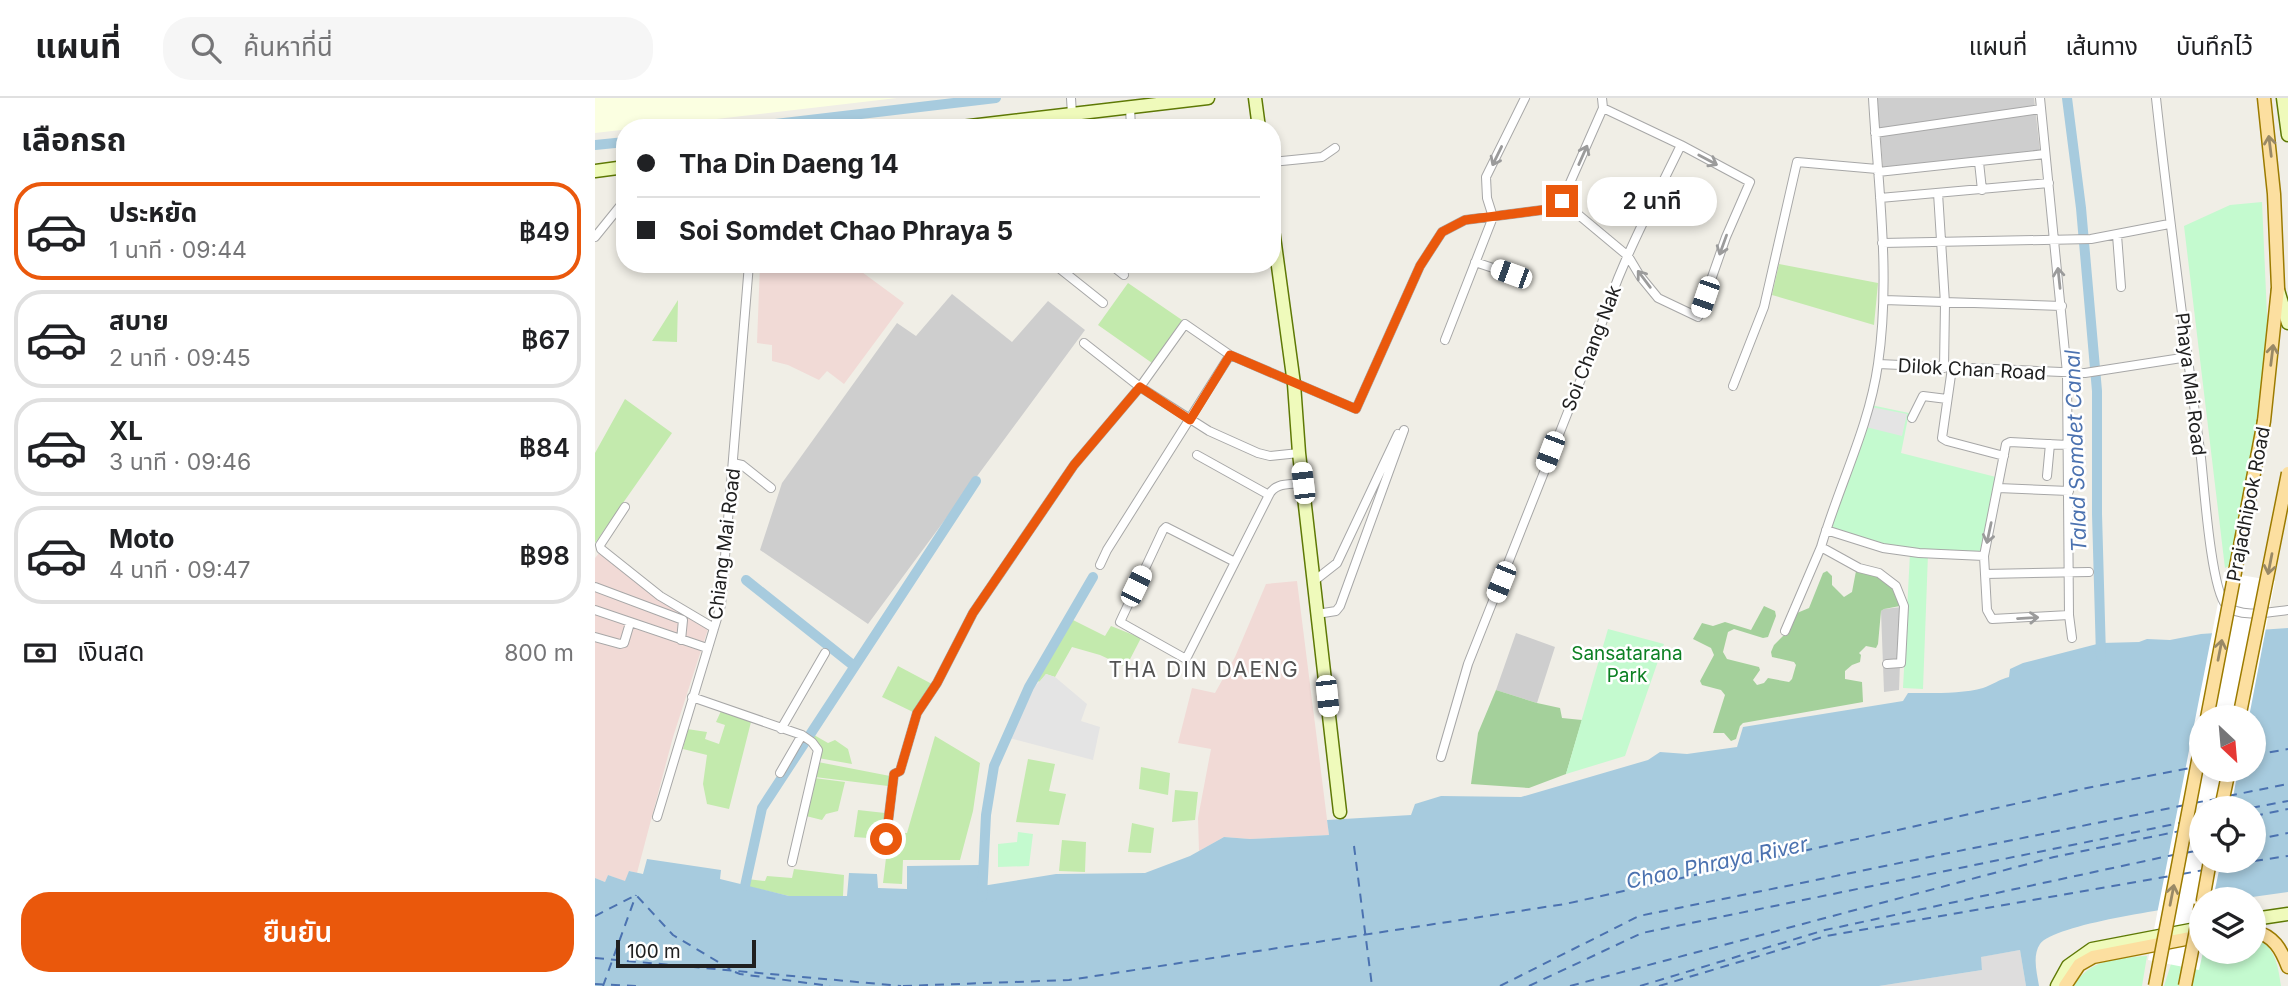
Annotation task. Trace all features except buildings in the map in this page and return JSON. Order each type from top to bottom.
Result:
[{"type":"main road","name":"Prajadhipok Road","points":[[2209,705],[2264,421],[2278,288],[2274,194],[2264,98]]},
{"type":"main road","name":"Prajadhipok Road","points":[[2242,705],[2288,473]]},
{"type":"main road","points":[[2155,986],[2194,782]]},
{"type":"main road","points":[[2266,935],[2275,942],[2288,967]]},
{"type":"main road","points":[[2065,986],[2079,965],[2093,957],[2189,938]]},
{"type":"main road","points":[[2185,986],[2189,964]]},
{"type":"street","points":[[1071,98],[1073,114]]},
{"type":"street","points":[[1030,119],[1073,114],[1102,104],[1130,107],[1208,98]]},
{"type":"street","points":[[1255,98],[1258,119]]},
{"type":"street","points":[[1445,340],[1493,217],[1487,198],[1486,177],[1525,98]]},
{"type":"street","points":[[886,839],[894,774],[900,771],[917,713],[937,683],[973,613],[1074,465],[1140,387],[1185,324],[1230,355],[1356,409],[1420,266],[1442,232],[1465,220],[1550,209],[1562,201],[1603,108],[1602,98]]},
{"type":"street","points":[[1785,631],[1821,547],[1867,419],[1878,364],[1884,300],[1873,98]]},
{"type":"street","points":[[2040,98],[2067,373],[2069,615],[2072,638]]},
{"type":"street","name":"Phaya Mai Road","points":[[2156,98],[2169,224],[2208,523],[2220,593],[2226,605],[2234,610],[2288,610]]},
{"type":"street","points":[[2283,98],[2288,135]]},
{"type":"street","points":[[1130,107],[1131,119]]},
{"type":"street","points":[[1603,108],[1681,145]]},
{"type":"street","points":[[1875,133],[2041,108]]},
{"type":"street","name":"Soi Chang Nak","points":[[1441,757],[1468,664],[1628,256],[1681,145],[1750,182],[1726,237],[1699,317],[1658,298],[1628,256],[1562,201]]},
{"type":"street","points":[[1281,161],[1322,157],[1335,148]]},
{"type":"street","points":[[1733,386],[1765,307],[1797,162],[1878,171],[2045,154]]},
{"type":"street","points":[[1979,162],[1982,190]]},
{"type":"street","points":[[595,171],[616,168]]},
{"type":"street","points":[[1880,198],[2049,183]]},
{"type":"street","points":[[1938,193],[1948,368],[1942,438],[1947,442],[2004,456]]},
{"type":"street","points":[[595,237],[616,211]]},
{"type":"street","points":[[1882,243],[1943,244],[2091,239],[2169,224]]},
{"type":"street","points":[[2117,235],[2121,286]]},
{"type":"street","points":[[1475,262],[1511,274]]},
{"type":"street","name":"Chiang Mai Road","points":[[657,817],[720,605],[748,273]]},
{"type":"street","points":[[1065,273],[1103,303]]},
{"type":"street","points":[[1279,273],[1294,384],[1299,453],[1340,812]]},
{"type":"street","name":"Prajadhipok Road","points":[[2278,288],[2288,323]]},
{"type":"street","points":[[1884,300],[2062,306]]},
{"type":"street","points":[[1084,343],[1140,387],[1209,431],[1270,456],[1299,453]]},
{"type":"street","points":[[1100,565],[1230,355]]},
{"type":"street","name":"Dilok Chan Road","points":[[1878,364],[2085,373],[2188,357]]},
{"type":"street","points":[[1912,418],[1923,396],[1947,399]]},
{"type":"street","points":[[1314,581],[1337,563],[1402,429],[1340,606],[1336,611],[1317,614]]},
{"type":"street","points":[[2068,445],[2008,442],[1984,556],[1988,616],[1992,619],[2069,615]]},
{"type":"street","points":[[2047,476],[2050,444]]},
{"type":"street","points":[[1197,455],[1269,495]]},
{"type":"street","points":[[733,463],[742,465],[771,488]]},
{"type":"street","points":[[1235,562],[1169,528],[1163,530],[1120,622],[1186,659],[1272,489],[1303,483]]},
{"type":"street","points":[[1999,488],[2069,491]]},
{"type":"street","points":[[625,507],[600,545],[601,549],[660,596],[714,628]]},
{"type":"street","points":[[1826,530],[1883,548],[1919,553],[1984,556]]},
{"type":"street","points":[[1821,547],[1850,564],[1879,573],[1900,591],[1904,606],[1901,663],[1888,664]]},
{"type":"street","points":[[1985,574],[2089,572]]},
{"type":"street","points":[[595,587],[683,620],[681,640]]},
{"type":"street","points":[[595,610],[707,648]]},
{"type":"street","points":[[595,637],[624,643],[630,623]]},
{"type":"street","points":[[781,729],[825,653]]},
{"type":"street","points":[[692,697],[802,735],[818,750],[792,862]]},
{"type":"street","points":[[780,773],[802,735]]},
{"type":"street","points":[[2266,917],[2288,914]]},
{"type":"street","points":[[2057,986],[2068,965],[2092,949],[2189,930]]},
{"type":"shaded area","points":[[595,98],[897,98],[716,119],[616,119],[616,131],[595,133]]},
{"type":"shaded area","points":[[1877,98],[2034,98],[2040,151],[1883,167]]},
{"type":"shaded area","points":[[760,273],[863,273],[904,303],[844,384],[827,371],[819,380],[788,365],[772,361],[772,345],[757,343]]},
{"type":"shaded area","points":[[952,294],[1012,342],[1048,301],[1085,330],[868,624],[760,550],[782,483],[897,323],[916,336]]},
{"type":"shaded area","points":[[1871,407],[1907,414],[1902,436],[1866,427]]},
{"type":"shaded area","points":[[600,552],[708,629],[673,737],[637,873],[630,871],[626,882],[608,875],[605,882],[595,878],[595,558]]},
{"type":"shaded area","points":[[1297,581],[1329,835],[1250,839],[1224,837],[1199,851],[1198,818],[1211,749],[1178,743],[1192,688],[1215,693],[1235,657],[1266,584]]},
{"type":"shaded area","points":[[1902,607],[1899,690],[1884,692],[1881,611]]},
{"type":"shaded area","points":[[1516,633],[1555,647],[1537,703],[1496,690]]},
{"type":"shaded area","points":[[1046,674],[1055,677],[1087,704],[1081,721],[1100,727],[1093,760],[1009,738],[1030,692]]},
{"type":"shaded area","points":[[2020,950],[2026,986],[1879,986],[1982,970],[1980,957]]},
{"type":"green space","points":[[2262,202],[2268,338],[2260,417],[2231,565],[2225,568],[2184,226],[2230,205]]},
{"type":"green space","points":[[1779,264],[1878,283],[1874,325],[1772,295]]},
{"type":"green space","points":[[1128,283],[1182,320],[1152,363],[1098,325]]},
{"type":"green space","points":[[678,300],[677,342],[652,341]]},
{"type":"green space","points":[[625,399],[672,433],[595,543],[595,453]]},
{"type":"green space","points":[[1871,405],[1909,413],[1901,453],[1996,477],[1981,552],[1883,547],[1828,530]]},
{"type":"green space","points":[[1910,553],[1928,554],[1923,689],[1903,688]]},
{"type":"green space","points":[[1827,571],[1832,576],[1832,585],[1844,597],[1852,592],[1856,571],[1879,578],[1894,590],[1900,606],[1881,611],[1876,648],[1866,646],[1859,653],[1860,662],[1845,671],[1845,679],[1862,682],[1863,702],[1743,723],[1736,739],[1731,741],[1724,733],[1713,733],[1725,695],[1721,690],[1702,685],[1700,681],[1714,655],[1711,648],[1693,639],[1702,623],[1713,626],[1725,622],[1751,630],[1764,606],[1775,611],[1776,616],[1768,637],[1763,638],[1734,629],[1728,632],[1723,652],[1727,659],[1759,667],[1760,670],[1753,680],[1757,685],[1768,678],[1789,682],[1796,665],[1794,662],[1772,657],[1771,652],[1797,613],[1809,608],[1823,573]]},
{"type":"green space","points":[[1071,619],[1105,636],[1111,626],[1141,638],[1126,667],[1100,655],[1072,647],[1055,677],[1046,674],[1040,682],[1034,680]]},
{"type":"green space","name":"Sansatarana Park","points":[[1608,629],[1664,644],[1625,756],[1566,774]]},
{"type":"green space","points":[[898,666],[932,684],[913,712],[882,697]]},
{"type":"green space","points":[[1496,690],[1560,708],[1562,718],[1582,720],[1566,774],[1529,788],[1471,784],[1478,733]]},
{"type":"green space","points":[[721,711],[751,722],[729,809],[707,804],[703,784],[707,755],[683,749],[687,729],[707,732],[705,739],[719,744],[725,725],[716,722]]},
{"type":"green space","points":[[814,735],[828,743],[835,740],[848,749],[852,764],[818,758],[811,738]]},
{"type":"green space","points":[[935,736],[980,763],[973,811],[960,860],[903,860],[902,884],[883,883],[889,833],[907,833]]},
{"type":"green space","points":[[1028,759],[1055,764],[1049,791],[1066,794],[1059,825],[1016,822]]},
{"type":"green space","points":[[818,762],[890,776],[888,786],[815,777]]},
{"type":"green space","points":[[1141,767],[1170,773],[1168,795],[1139,789]]},
{"type":"green space","points":[[814,778],[845,782],[838,811],[826,814],[822,820],[806,816]]},
{"type":"green space","points":[[1175,790],[1198,792],[1195,820],[1172,822]]},
{"type":"green space","points":[[858,810],[885,813],[882,839],[854,837]]},
{"type":"green space","points":[[1132,823],[1154,828],[1151,853],[1128,852]]},
{"type":"green space","points":[[1018,832],[1033,834],[1029,866],[998,867],[998,844],[1017,842]]},
{"type":"green space","points":[[1062,840],[1086,842],[1085,872],[1059,871]]},
{"type":"green space","points":[[794,869],[844,875],[843,896],[789,896],[745,886],[747,879],[765,881],[767,876],[792,878]]},
{"type":"green space","points":[[2266,944],[2274,957],[2281,986],[2164,986],[2171,964],[2189,957],[2189,964],[2266,964]]},
{"type":"green space","points":[[2147,956],[2142,986],[2074,986],[2080,977],[2096,965],[2115,959]]},
{"type":"water","name":"Chao Phraya River","points":[[2288,628],[2288,892],[2266,895],[2266,887],[2189,887],[2189,906],[2116,918],[2068,930],[2040,944],[2036,954],[2039,986],[2026,986],[2020,950],[1981,957],[1982,970],[1879,986],[595,986],[595,878],[605,882],[608,875],[625,881],[629,871],[643,874],[647,859],[721,870],[720,879],[789,896],[847,896],[849,873],[877,874],[878,888],[907,889],[907,866],[979,865],[982,886],[1056,874],[1145,873],[1190,856],[1224,837],[1250,839],[1329,835],[1327,820],[1411,815],[1415,804],[1441,796],[1521,797],[1648,760],[1660,752],[1687,754],[1737,747],[1743,727],[1903,701],[1908,693],[1975,690],[2009,677],[2010,669],[2023,663],[2101,643],[2170,640],[2201,634]]},
{"type":"pier","points":[[2224,572],[2275,581],[2251,705],[2198,705]]},
{"type":"pier","points":[[2189,751],[2189,782],[2236,782],[2233,796],[2189,796],[2189,873],[2218,873],[2216,887],[2189,887],[2189,964],[2200,964],[2199,970],[2148,960]]},
{"type":"waterway","points":[[818,119],[996,98]]},
{"type":"waterway","name":"Talad Somdet Canal","points":[[2067,98],[2081,208],[2097,391],[2101,656]]},
{"type":"waterway","points":[[595,145],[616,143]]},
{"type":"waterway","points":[[745,886],[762,808],[976,481]]},
{"type":"waterway","points":[[982,897],[986,815],[994,766],[1029,687],[1093,577]]},
{"type":"waterway","points":[[746,580],[854,666]]},
{"type":"ferry route","points":[[2266,753],[2288,749]]},
{"type":"ferry route","points":[[903,986],[1069,980],[1565,904],[2082,789],[2189,768]]},
{"type":"ferry route","points":[[2228,796],[2288,784]]},
{"type":"ferry route","points":[[2266,805],[2288,801]]},
{"type":"ferry route","points":[[1500,986],[1639,916],[2185,805]]},
{"type":"ferry route","points":[[2266,814],[2288,809]]},
{"type":"ferry route","points":[[1529,986],[1642,933],[2180,823]]},
{"type":"ferry route","points":[[1570,986],[2054,857],[2180,831]]},
{"type":"ferry route","points":[[2266,838],[2288,833]]},
{"type":"ferry route","points":[[1354,846],[1372,986]]},
{"type":"ferry route","points":[[2185,853],[2189,852]]},
{"type":"ferry route","points":[[1640,986],[1825,930],[2173,855]]},
{"type":"ferry route","points":[[2266,859],[2288,856]]},
{"type":"ferry route","points":[[2182,874],[2189,873]]},
{"type":"ferry route","points":[[1659,986],[1826,936],[2170,876]]},
{"type":"ferry route","points":[[595,916],[636,895],[673,935],[730,969]]},
{"type":"ferry route","points":[[603,986],[636,895]]},
{"type":"ferry route","points":[[595,958],[901,986]]},
{"type":"ferry route","points":[[735,972],[830,986]]},
{"type":"ferry route","points":[[595,984],[636,986]]},
{"type":"district","name":"THA DIN DAENG","points":[[1204,670]]},
{"type":"route","points":[[886,839],[894,774],[900,771],[917,713],[937,683],[973,613],[1074,465],[1140,387],[1190,420],[1230,355],[1356,409],[1420,266],[1442,232],[1465,220],[1550,209],[1562,201]]}]
